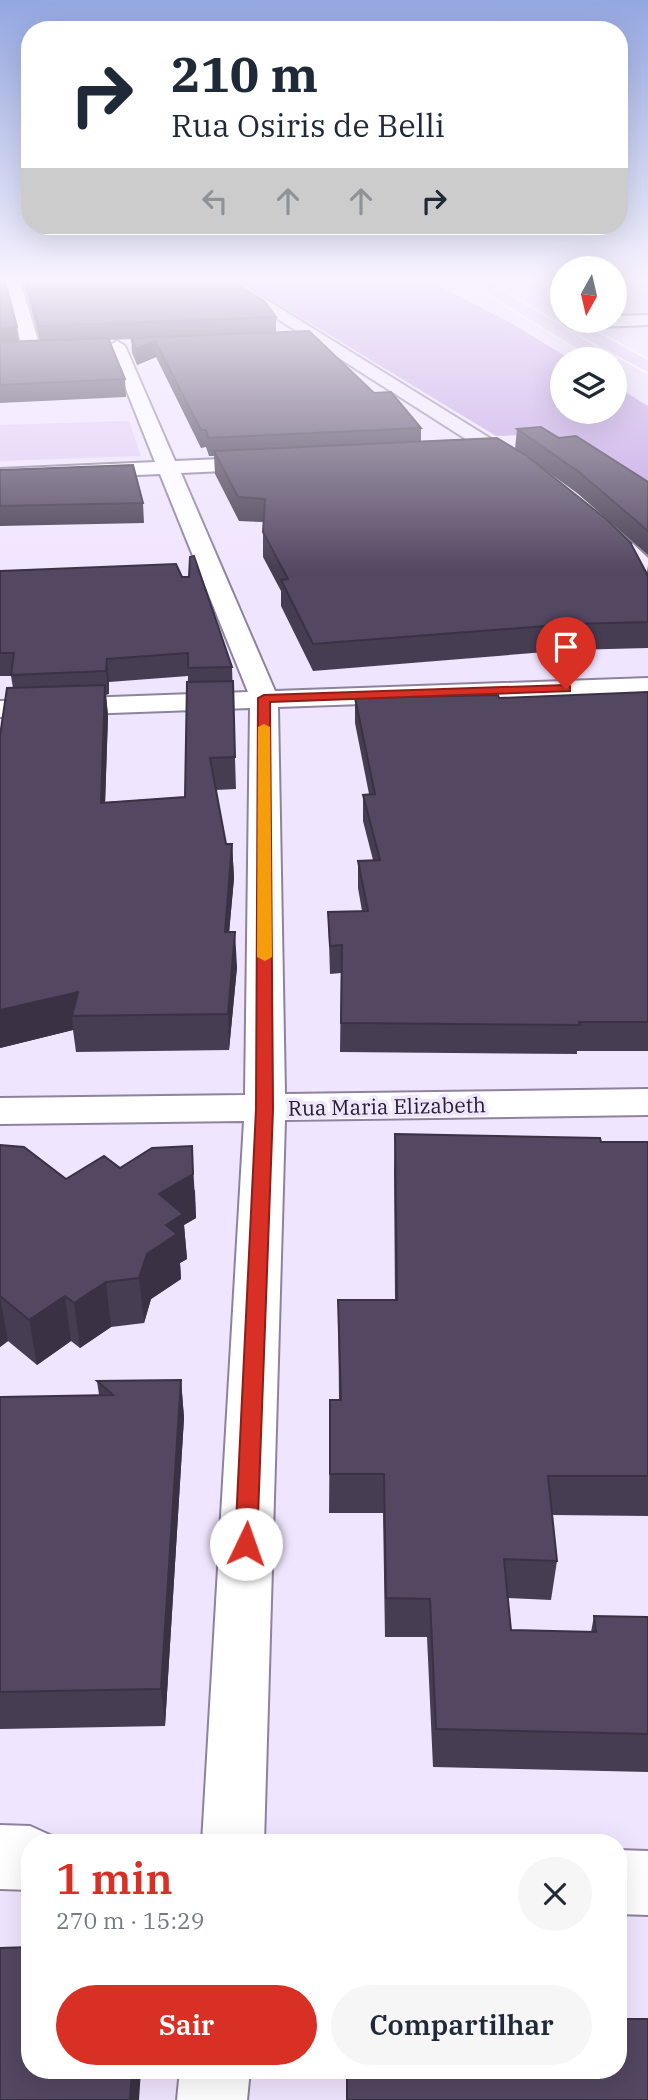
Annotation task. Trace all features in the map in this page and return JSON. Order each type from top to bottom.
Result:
[{"type":"main road","points":[[378,375],[540,479]]},
{"type":"main road","points":[[589,517],[629,550],[648,571]]},
{"type":"street","points":[[129,375],[264,698],[265,1109],[233,1834]]},
{"type":"street","points":[[458,453],[500,451]]},
{"type":"street","points":[[0,475],[293,461]]},
{"type":"street","points":[[0,709],[648,686]]},
{"type":"street","name":"Rua Maria Elizabeth","points":[[0,1111],[648,1102]]},
{"type":"street","points":[[0,1857],[21,1858]]},
{"type":"street","points":[[627,1882],[648,1883]]},
{"type":"street","points":[[212,2100],[214,2079]]},
{"type":"shaded area","points":[[395,375],[550,375],[550,424],[627,424],[627,393],[648,406],[648,499],[542,434],[496,436]]},
{"type":"shaded area","points":[[129,421],[141,456],[0,461],[0,425]]},
{"type":"building","points":[[0,375],[123,375],[125,379],[0,385]]},
{"type":"building","points":[[173,375],[355,375],[374,393],[391,392],[421,428],[208,438],[206,430],[201,430]]},
{"type":"building","points":[[541,427],[559,438],[576,436],[648,482],[648,531],[579,472],[517,429]]},
{"type":"building","points":[[497,438],[527,456],[606,519],[630,542],[648,576],[648,622],[573,624],[313,644],[281,580],[288,579],[263,532],[265,499],[238,497],[214,451]]},
{"type":"building","points":[[133,465],[143,503],[0,506],[0,470]]},
{"type":"building","points":[[194,556],[232,667],[188,668],[188,653],[107,659],[106,671],[11,675],[14,653],[0,653],[0,571],[176,564],[182,577],[189,577],[190,557]]},
{"type":"building","points":[[233,681],[235,757],[210,758],[226,844],[232,844],[225,932],[235,932],[228,1014],[72,1016],[78,992],[0,1010],[0,736],[7,688],[105,685],[101,803],[185,797],[187,682]]},
{"type":"building","points":[[648,692],[648,1022],[579,1022],[580,1025],[341,1023],[342,945],[330,946],[328,912],[368,911],[358,861],[380,860],[363,795],[375,794],[355,698],[498,695],[499,698]]},
{"type":"building","points":[[395,1134],[600,1138],[601,1142],[648,1142],[648,1476],[548,1476],[557,1561],[504,1559],[511,1630],[596,1632],[594,1616],[648,1617],[648,1734],[436,1729],[430,1599],[386,1598],[384,1474],[330,1474],[330,1400],[341,1400],[338,1300],[397,1300]]},
{"type":"building","points":[[0,1145],[24,1147],[66,1179],[104,1156],[120,1168],[152,1148],[192,1146],[193,1174],[159,1194],[183,1214],[166,1225],[177,1234],[147,1254],[139,1278],[106,1282],[74,1303],[65,1296],[29,1320],[0,1296]]},
{"type":"building","points":[[181,1380],[161,1689],[0,1692],[0,1397],[113,1395],[97,1381]]},
{"type":"building","points":[[21,1947],[21,2079],[131,2079],[130,2100],[0,2100],[0,1948]]},
{"type":"building","points":[[627,2019],[648,2019],[648,2100],[347,2100],[347,2079],[627,2079]]},
{"type":"slow traffic","points":[[264,727],[265,957]]},
{"type":"route","points":[[246,1544],[265,1109],[264,698],[566,689]]}]
